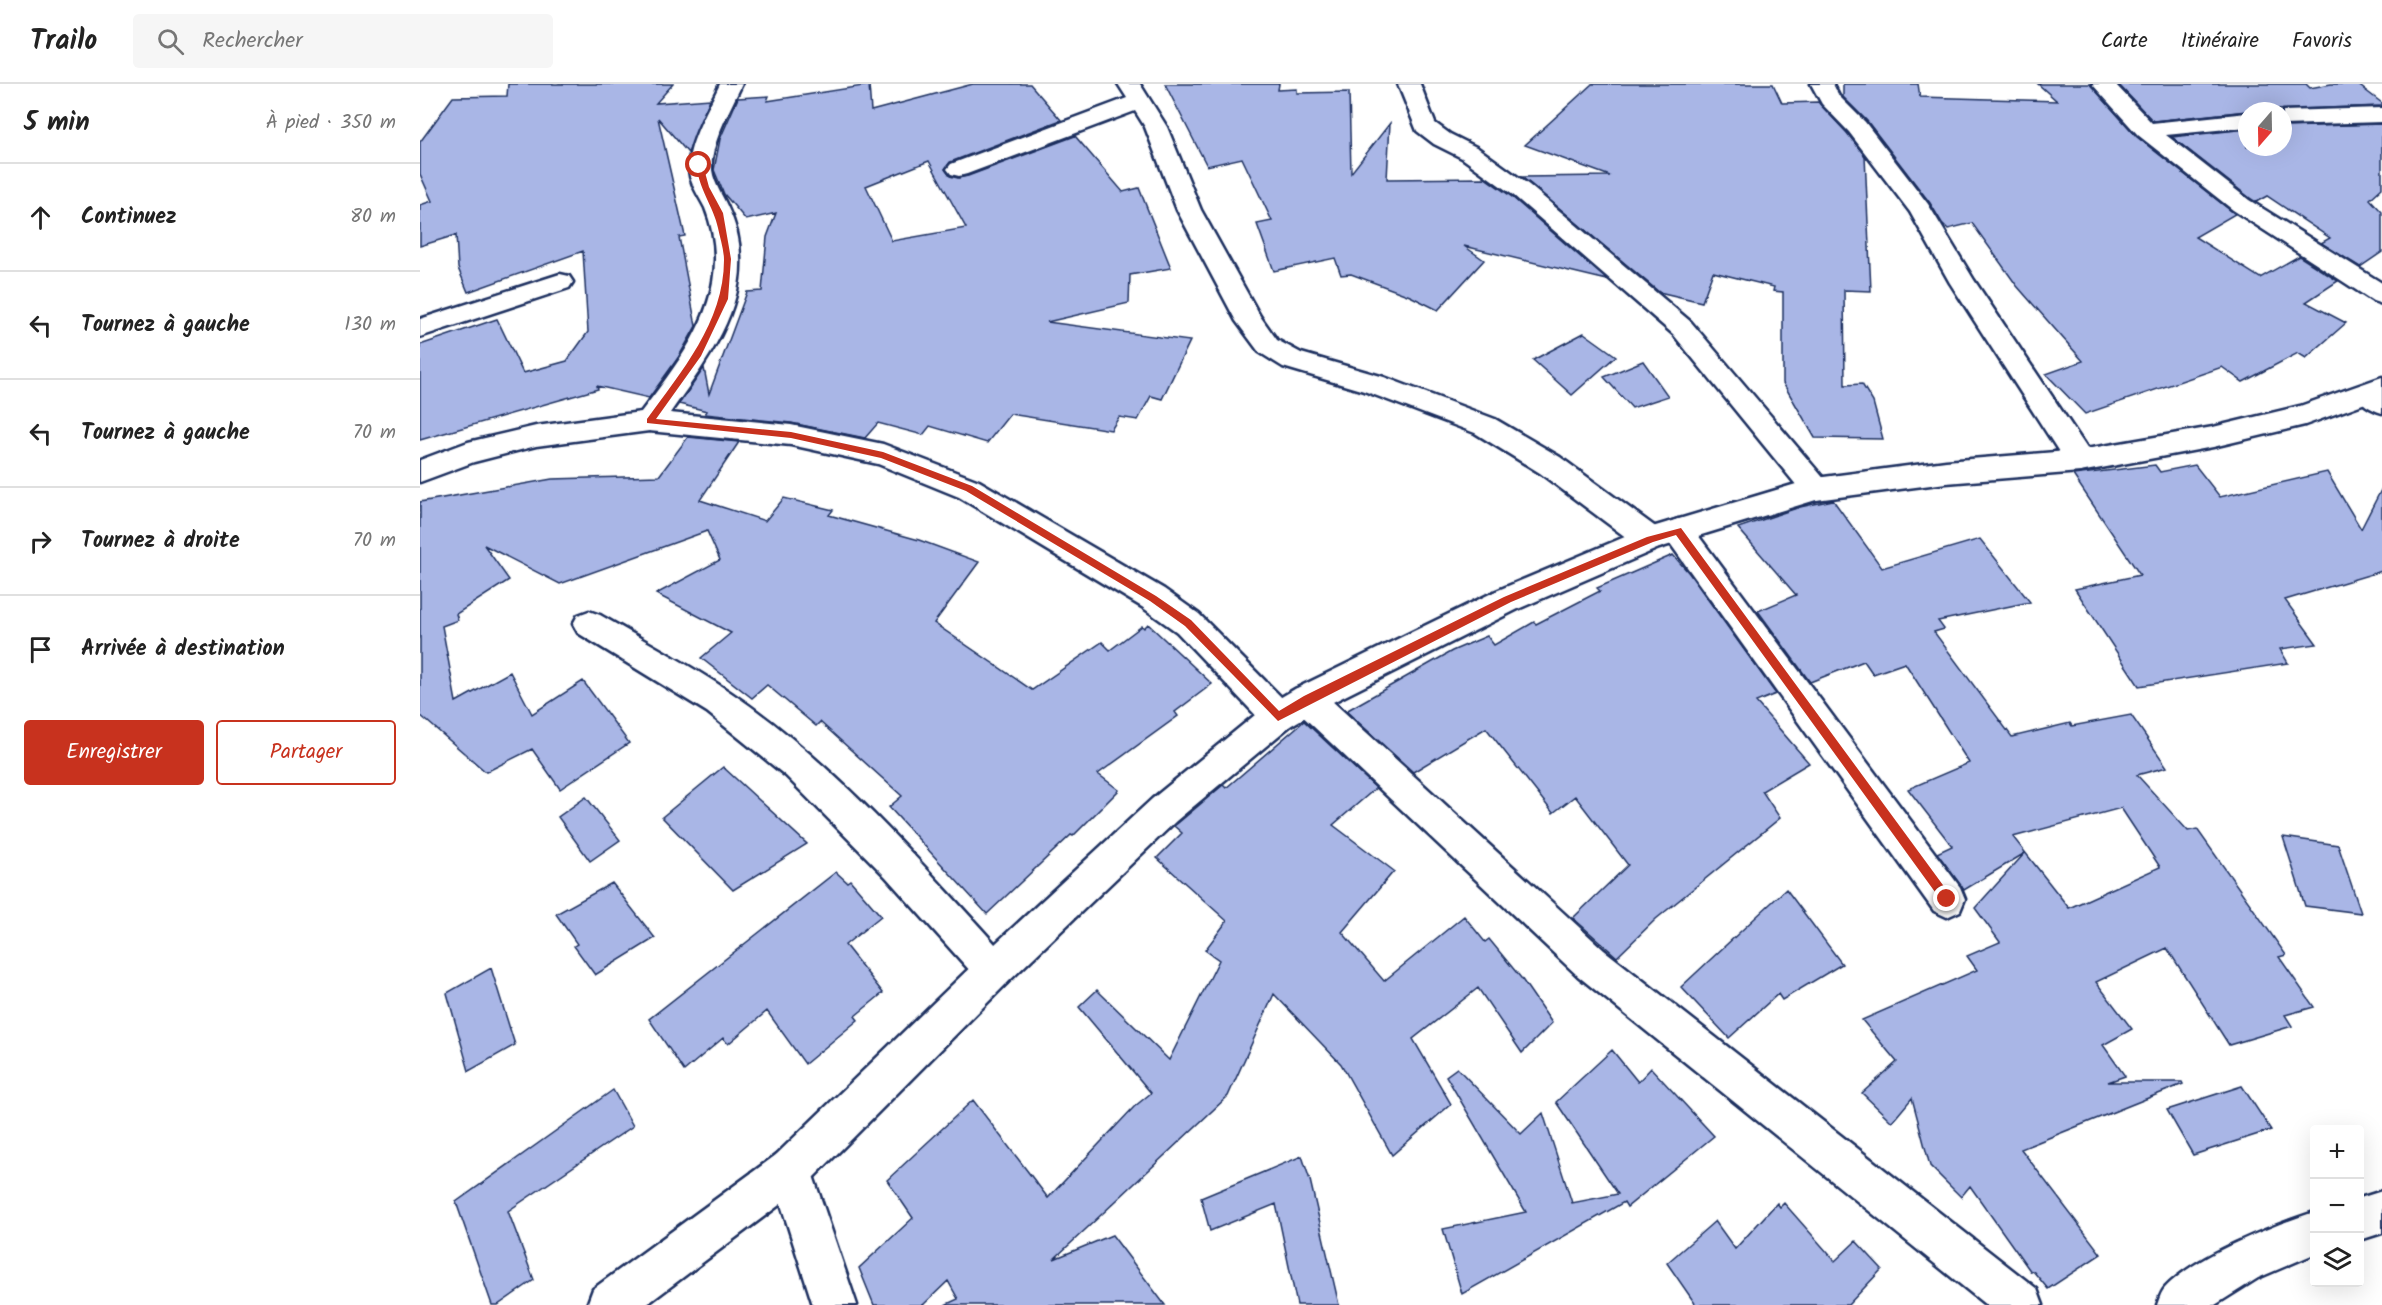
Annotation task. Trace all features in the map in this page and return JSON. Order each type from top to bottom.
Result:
[{"type":"street","points":[[650,421],[698,354],[724,299],[728,259],[719,213],[706,187],[699,165],[713,124],[731,84]]},
{"type":"street","points":[[1409,84],[1425,126],[1442,139],[1470,153],[1521,190],[1682,328],[1816,489]]},
{"type":"street","points":[[1822,84],[1830,99],[1857,127],[1920,209],[1963,283],[2080,461]]},
{"type":"street","points":[[2103,84],[2146,130],[2241,205],[2382,295]]},
{"type":"street","points":[[959,169],[1134,92],[1156,127],[1189,210],[1249,321],[1268,345],[1292,360],[1374,384],[1485,426],[1664,535],[1947,899]]},
{"type":"street","points":[[2292,118],[2382,115]]},
{"type":"street","points":[[2146,130],[2238,121]]},
{"type":"street","points":[[420,328],[560,282]]},
{"type":"street","points":[[609,1305],[791,1170],[994,970],[1164,810],[1293,708],[1508,600],[1664,535],[1816,489],[1946,472],[2080,461],[2213,437],[2305,415],[2378,394]]},
{"type":"street","points":[[420,471],[468,453],[536,436],[650,421],[791,435],[883,455],[969,489],[1153,598],[1188,623],[1293,708],[1591,963],[2021,1305]]},
{"type":"street","points":[[589,624],[719,702],[798,765],[899,865],[994,970]]},
{"type":"street","points":[[791,1170],[836,1305]]},
{"type":"street","points":[[2364,1218],[2382,1212]]},
{"type":"street","points":[[2179,1305],[2205,1283],[2290,1240],[2310,1234]]},
{"type":"building","points":[[508,84],[673,84],[656,103],[710,99],[688,153],[658,118],[685,236],[679,237],[696,326],[678,358],[649,398],[597,386],[598,389],[420,440],[420,345],[497,319],[523,373],[567,361],[588,332],[583,251],[468,292],[458,268],[456,235],[420,246],[420,205],[432,201],[420,174],[420,142],[453,97],[507,96]]},
{"type":"building","points":[[973,84],[1030,84],[1061,120],[950,162],[945,169],[950,176],[958,178],[968,176],[1075,136],[1123,192],[1139,188],[1171,268],[1130,275],[1129,303],[1047,322],[1190,341],[1162,399],[1151,396],[1138,420],[1119,417],[1111,430],[1010,414],[987,443],[930,426],[923,435],[878,423],[865,438],[791,423],[705,414],[707,411],[679,404],[704,368],[709,394],[747,292],[762,291],[767,237],[776,213],[746,220],[724,194],[714,170],[720,139],[738,98],[769,96],[767,101],[869,85],[871,111]],"holes":[[[929,161],[966,228],[892,241],[866,186]]]},
{"type":"building","points":[[1165,84],[1279,84],[1278,90],[1297,89],[1297,93],[1349,92],[1351,173],[1390,123],[1387,179],[1485,178],[1512,197],[1607,280],[1464,246],[1484,260],[1438,310],[1410,296],[1351,274],[1341,275],[1335,258],[1274,271],[1257,224],[1272,221],[1242,158],[1207,166]]},
{"type":"building","points":[[1592,84],[1773,84],[1782,103],[1818,102],[1847,133],[1865,156],[1871,291],[1844,290],[1845,385],[1862,384],[1873,402],[1883,439],[1815,438],[1783,383],[1783,292],[1773,291],[1774,287],[1713,272],[1702,302],[1659,292],[1522,177],[1610,176],[1525,145]]},
{"type":"building","points":[[1843,84],[1918,84],[1920,97],[2057,101],[2038,84],[2090,84],[2137,137],[2235,214],[2195,237],[2260,278],[2299,256],[2338,281],[2306,302],[2346,323],[2306,358],[2298,353],[2243,382],[2222,367],[2085,414],[2046,374],[2083,361],[2017,286],[1972,223],[1948,229],[1942,223],[1930,203],[1867,121],[1843,97]]},
{"type":"building","points":[[2118,84],[2306,84],[2310,88],[2331,84],[2357,84],[2382,103],[2382,106],[2292,109],[2292,102],[2238,102],[2238,112],[2153,121]]},
{"type":"building","points":[[2382,124],[2382,188],[2370,199],[2382,212],[2382,252],[2360,267],[2321,243],[2330,238],[2267,196],[2256,202],[2172,137],[2238,130],[2238,156],[2292,156],[2292,127]]},
{"type":"building","points":[[1584,333],[1616,356],[1572,395],[1533,360]]},
{"type":"building","points":[[1643,361],[1668,396],[1632,408],[1604,377]]},
{"type":"building","points":[[688,437],[739,442],[700,500],[765,521],[784,498],[833,510],[829,515],[919,540],[979,562],[934,623],[1032,690],[1102,642],[1110,650],[1148,624],[1212,684],[1175,712],[1178,716],[1098,774],[1119,790],[1073,836],[1071,835],[987,914],[889,807],[902,796],[820,722],[816,726],[767,685],[752,698],[701,658],[731,633],[656,594],[720,560],[707,531],[560,584],[484,545],[509,580],[456,614],[458,620],[442,626],[456,702],[510,672],[532,714],[583,681],[629,743],[560,789],[532,749],[486,772],[420,715],[420,502],[552,479],[659,476]]},
{"type":"building","points":[[2155,465],[2160,472],[2195,465],[2220,497],[2327,472],[2361,529],[2382,488],[2382,571],[2285,600],[2317,644],[2280,649],[2288,663],[2139,686],[2075,589],[2140,575],[2073,475]]},
{"type":"building","points":[[1833,500],[1882,568],[1980,539],[2030,602],[1938,621],[1944,629],[1934,632],[2012,737],[2070,723],[2072,726],[2131,715],[2167,767],[2137,775],[2188,831],[2197,829],[2286,955],[2279,957],[2314,1007],[2285,1015],[2292,1026],[2229,1045],[2167,948],[2096,982],[2132,1029],[2103,1045],[2125,1076],[2108,1082],[2182,1082],[2183,1084],[2021,1149],[2101,1254],[2048,1289],[2033,1271],[2031,1272],[1970,1186],[1961,1197],[1930,1166],[1912,1098],[1892,1122],[1862,1093],[1897,1062],[1862,1020],[1977,970],[1967,956],[2000,942],[1975,908],[2025,853],[1964,890],[1937,853],[1952,846],[1908,789],[1969,763],[1905,663],[1873,674],[1864,661],[1810,682],[1758,611],[1796,595],[1738,528],[1800,507]],"holes":[[[2121,808],[2160,867],[2069,908],[2013,837]]]},
{"type":"building","points":[[1673,555],[1689,573],[1776,694],[1756,702],[1809,763],[1762,791],[1780,818],[1656,919],[1617,957],[1573,918],[1628,865],[1575,796],[1553,813],[1486,728],[1413,772],[1346,711],[1452,651],[1487,636],[1494,645],[1534,622],[1536,624],[1600,591],[1597,588]]},
{"type":"building","points":[[1304,721],[1376,788],[1333,825],[1394,871],[1342,932],[1384,981],[1464,916],[1485,942],[1489,939],[1521,978],[1552,1023],[1522,1053],[1478,988],[1413,1039],[1451,1104],[1392,1155],[1341,1064],[1274,994],[1228,1096],[1054,1259],[1112,1235],[1165,1305],[945,1305],[958,1299],[948,1281],[923,1305],[874,1305],[859,1268],[913,1218],[887,1180],[973,1100],[1048,1198],[1134,1107],[1151,1093],[1079,1007],[1097,990],[1169,1060],[1219,960],[1205,950],[1227,921],[1157,858],[1182,833],[1174,826],[1223,785],[1226,788]]},
{"type":"building","points":[[723,767],[807,844],[733,890],[662,817]]},
{"type":"building","points":[[586,797],[620,840],[590,861],[558,817]]},
{"type":"building","points":[[2283,837],[2338,845],[2361,913],[2305,906]]},
{"type":"building","points":[[836,872],[847,882],[850,880],[881,916],[845,945],[883,993],[855,1016],[858,1020],[805,1064],[767,1011],[728,1044],[723,1038],[684,1071],[649,1019]]},
{"type":"building","points":[[612,883],[655,938],[595,975],[574,946],[577,944],[556,914]]},
{"type":"building","points":[[1786,889],[1842,964],[1782,1000],[1778,994],[1729,1038],[1681,987]]},
{"type":"building","points":[[491,968],[515,1045],[469,1071],[447,993]]},
{"type":"building","points":[[1612,1050],[1638,1082],[1651,1068],[1714,1136],[1627,1207],[1624,1202],[1462,1294],[1443,1229],[1526,1212],[1446,1076],[1457,1068],[1521,1134],[1543,1113],[1572,1203],[1618,1194],[1556,1102]]},
{"type":"building","points":[[2242,1086],[2271,1130],[2193,1155],[2167,1110]]},
{"type":"building","points":[[613,1090],[633,1126],[508,1211],[534,1280],[498,1305],[492,1305],[456,1202]]},
{"type":"building","points":[[1302,1156],[1310,1180],[1339,1305],[1297,1305],[1276,1204],[1210,1231],[1201,1198]]},
{"type":"building","points":[[1777,1203],[1780,1207],[1784,1203],[1835,1261],[1856,1241],[1882,1269],[1848,1305],[1696,1305],[1667,1263],[1715,1221],[1735,1249]]},
{"type":"route","points":[[699,165],[706,187],[719,213],[728,259],[724,299],[698,354],[650,421],[699,424],[791,435],[883,455],[969,489],[1153,598],[1188,623],[1278,716],[1307,699],[1508,600],[1650,539],[1678,531],[1947,899]]}]
